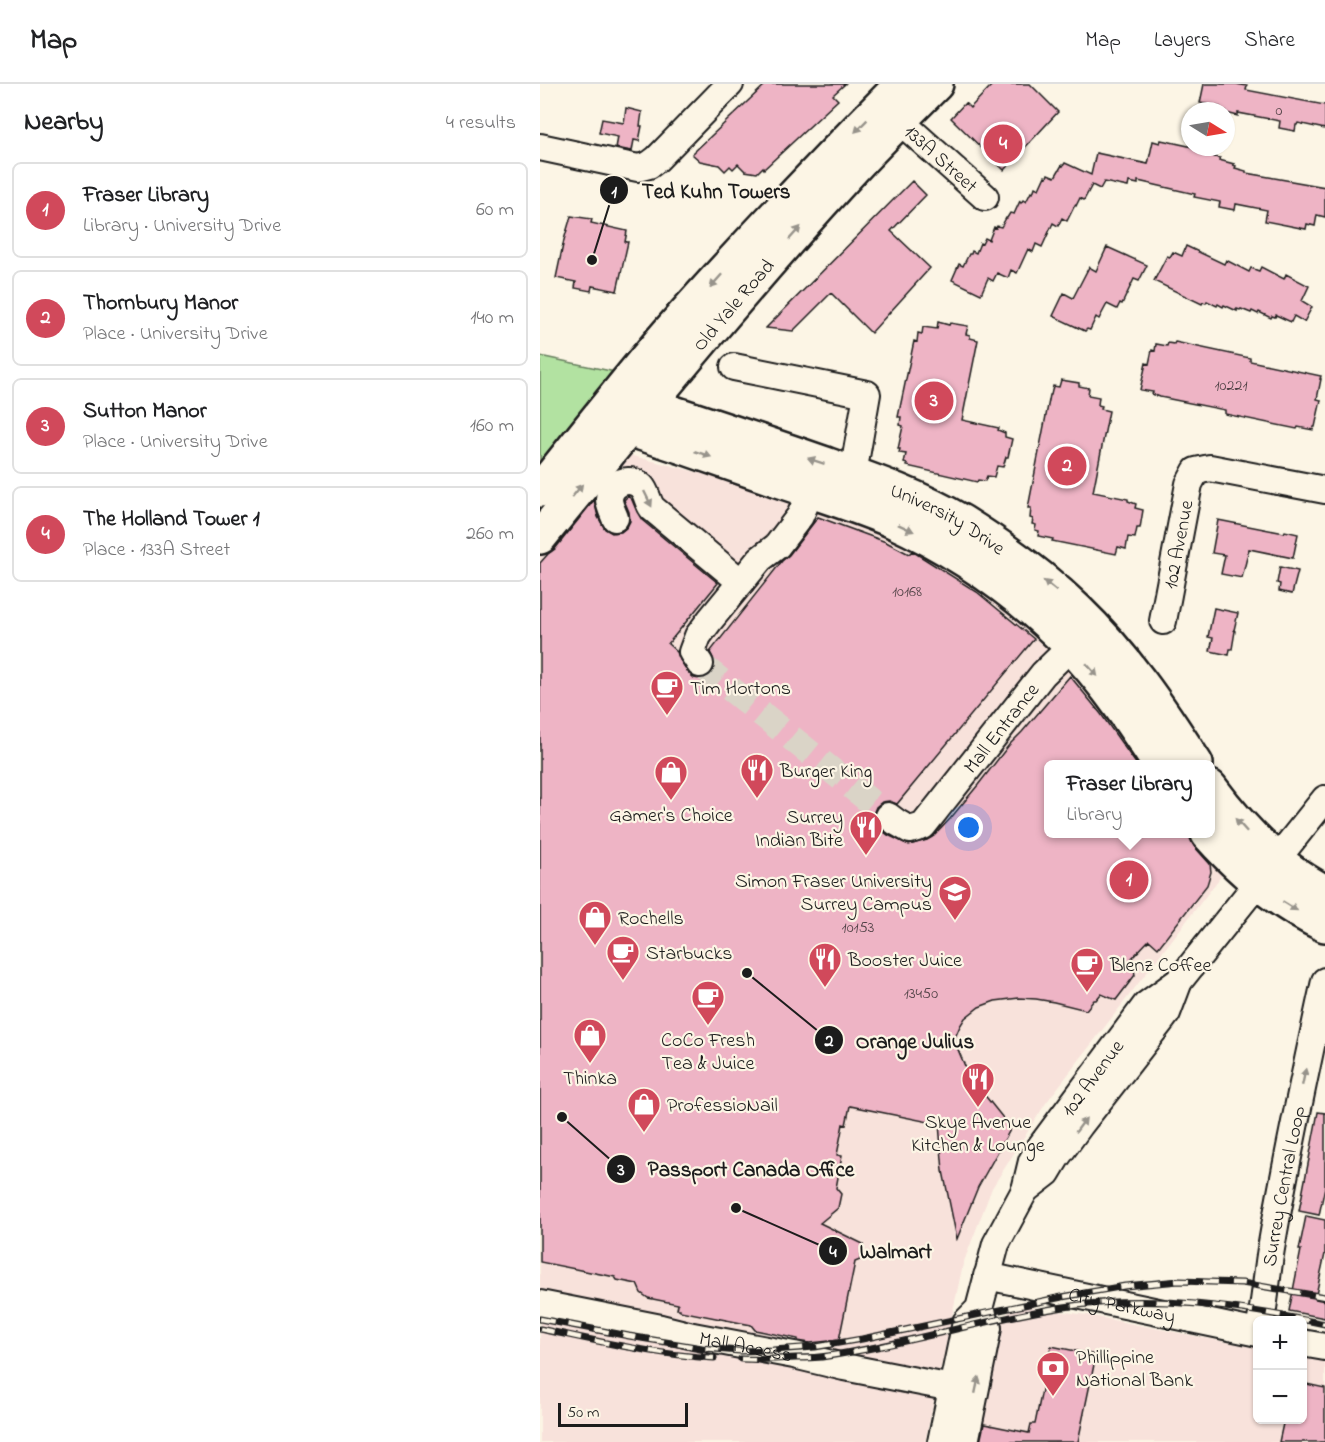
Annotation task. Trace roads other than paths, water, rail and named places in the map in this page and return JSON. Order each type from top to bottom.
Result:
[{"type":"main road","name":"Old Yale Road","points":[[540,537],[623,412],[667,335],[826,161],[902,84]]},
{"type":"main road","name":"Old Yale Road","points":[[540,490],[623,412],[936,84]]},
{"type":"main road","name":"University Drive","points":[[623,412],[764,443],[910,496],[960,521],[1005,551],[1062,596],[1108,689],[1157,760]]},
{"type":"main road","name":"University Drive","points":[[623,412],[811,491],[889,520],[935,542],[988,575],[1047,623],[1082,636],[1131,669],[1193,760]]},
{"type":"main road","points":[[811,491],[850,490],[872,496],[910,496]]},
{"type":"main road","points":[[1215,793],[1257,842],[1275,896],[1325,925]]},
{"type":"main road","points":[[1214,838],[1267,871],[1300,878],[1325,892]]},
{"type":"street","points":[[540,147],[638,168],[649,165],[730,84]]},
{"type":"street","name":"133A Street","points":[[909,84],[900,121],[985,197]]},
{"type":"street","points":[[734,367],[867,394],[853,474]]},
{"type":"street","name":"102 Avenue","points":[[1163,621],[1189,484],[1196,471],[1210,468],[1325,490]]},
{"type":"street","points":[[615,518],[609,501],[611,489],[623,481],[640,485],[652,508],[741,582]]},
{"type":"street","points":[[700,664],[692,652],[698,636],[760,559],[767,538],[790,509],[811,491]]},
{"type":"street","name":"Mall Entrance","points":[[888,816],[910,830],[923,826],[1043,674],[1082,636]]},
{"type":"street","name":"102 Avenue","points":[[941,1442],[966,1322],[979,1309],[999,1237],[1025,1190],[1047,1173],[1080,1125],[1167,1013],[1179,981],[1325,799]]},
{"type":"street","name":"Surrey Central Loop","points":[[1261,1316],[1272,1244],[1325,981]]},
{"type":"street","name":"City Parkway","points":[[987,1276],[1253,1332]]},
{"type":"street","name":"Mall Access","points":[[540,1304],[952,1388]]},
{"type":"street","name":"102 Avenue","points":[[966,1442],[988,1328],[979,1309]]},
{"type":"street","points":[[1307,1344],[1325,1347]]},
{"type":"tunnel","points":[[700,664],[888,816]]},
{"type":"railway","points":[[540,1319],[702,1348],[740,1351],[815,1347],[1062,1297],[1125,1286],[1179,1281],[1242,1283],[1325,1297]]},
{"type":"railway","points":[[741,1359],[824,1357],[1034,1312],[1097,1303],[1162,1302],[1228,1307],[1325,1324]]},
{"type":"railway","points":[[540,1329],[648,1351],[714,1358]]},
{"type":"place","name":"The Holland Tower 1","points":[[1003,144]]},
{"type":"place","name":"Ted Kuhn Towers","points":[[592,260]]},
{"type":"place","name":"Sutton Manor","points":[[934,401]]},
{"type":"place","name":"Thornbury Manor","points":[[1067,466]]},
{"type":"place","name":"Tim Hortons","points":[[667,716]]},
{"type":"place","name":"Burger King","points":[[757,799]]},
{"type":"place","name":"Gamer's Choice","points":[[671,801]]},
{"type":"place","name":"Surrey Indian Bite","points":[[866,856]]},
{"type":"place","name":"Fraser Library","points":[[1129,880]]},
{"type":"place","name":"Simon Fraser University Surrey Campus","points":[[955,921]]},
{"type":"place","name":"Rochells","points":[[595,946]]},
{"type":"place","name":"Orange Julius","points":[[747,973]]},
{"type":"place","name":"Starbucks","points":[[623,981]]},
{"type":"place","name":"Booster Juice","points":[[825,988]]},
{"type":"place","name":"Blenz Coffee","points":[[1087,993]]},
{"type":"place","name":"CoCo Fresh Tea & Juice","points":[[708,1026]]},
{"type":"place","name":"Thinka","points":[[590,1064]]},
{"type":"place","name":"Skye Avenue Kitchen & Lounge","points":[[978,1108]]},
{"type":"place","name":"Passport Canada Office","points":[[562,1117]]},
{"type":"place","name":"ProfessioNail","points":[[644,1133]]},
{"type":"place","name":"Walmart","points":[[736,1208]]},
{"type":"place","name":"Phillippine National Bank","points":[[1053,1397]]}]
